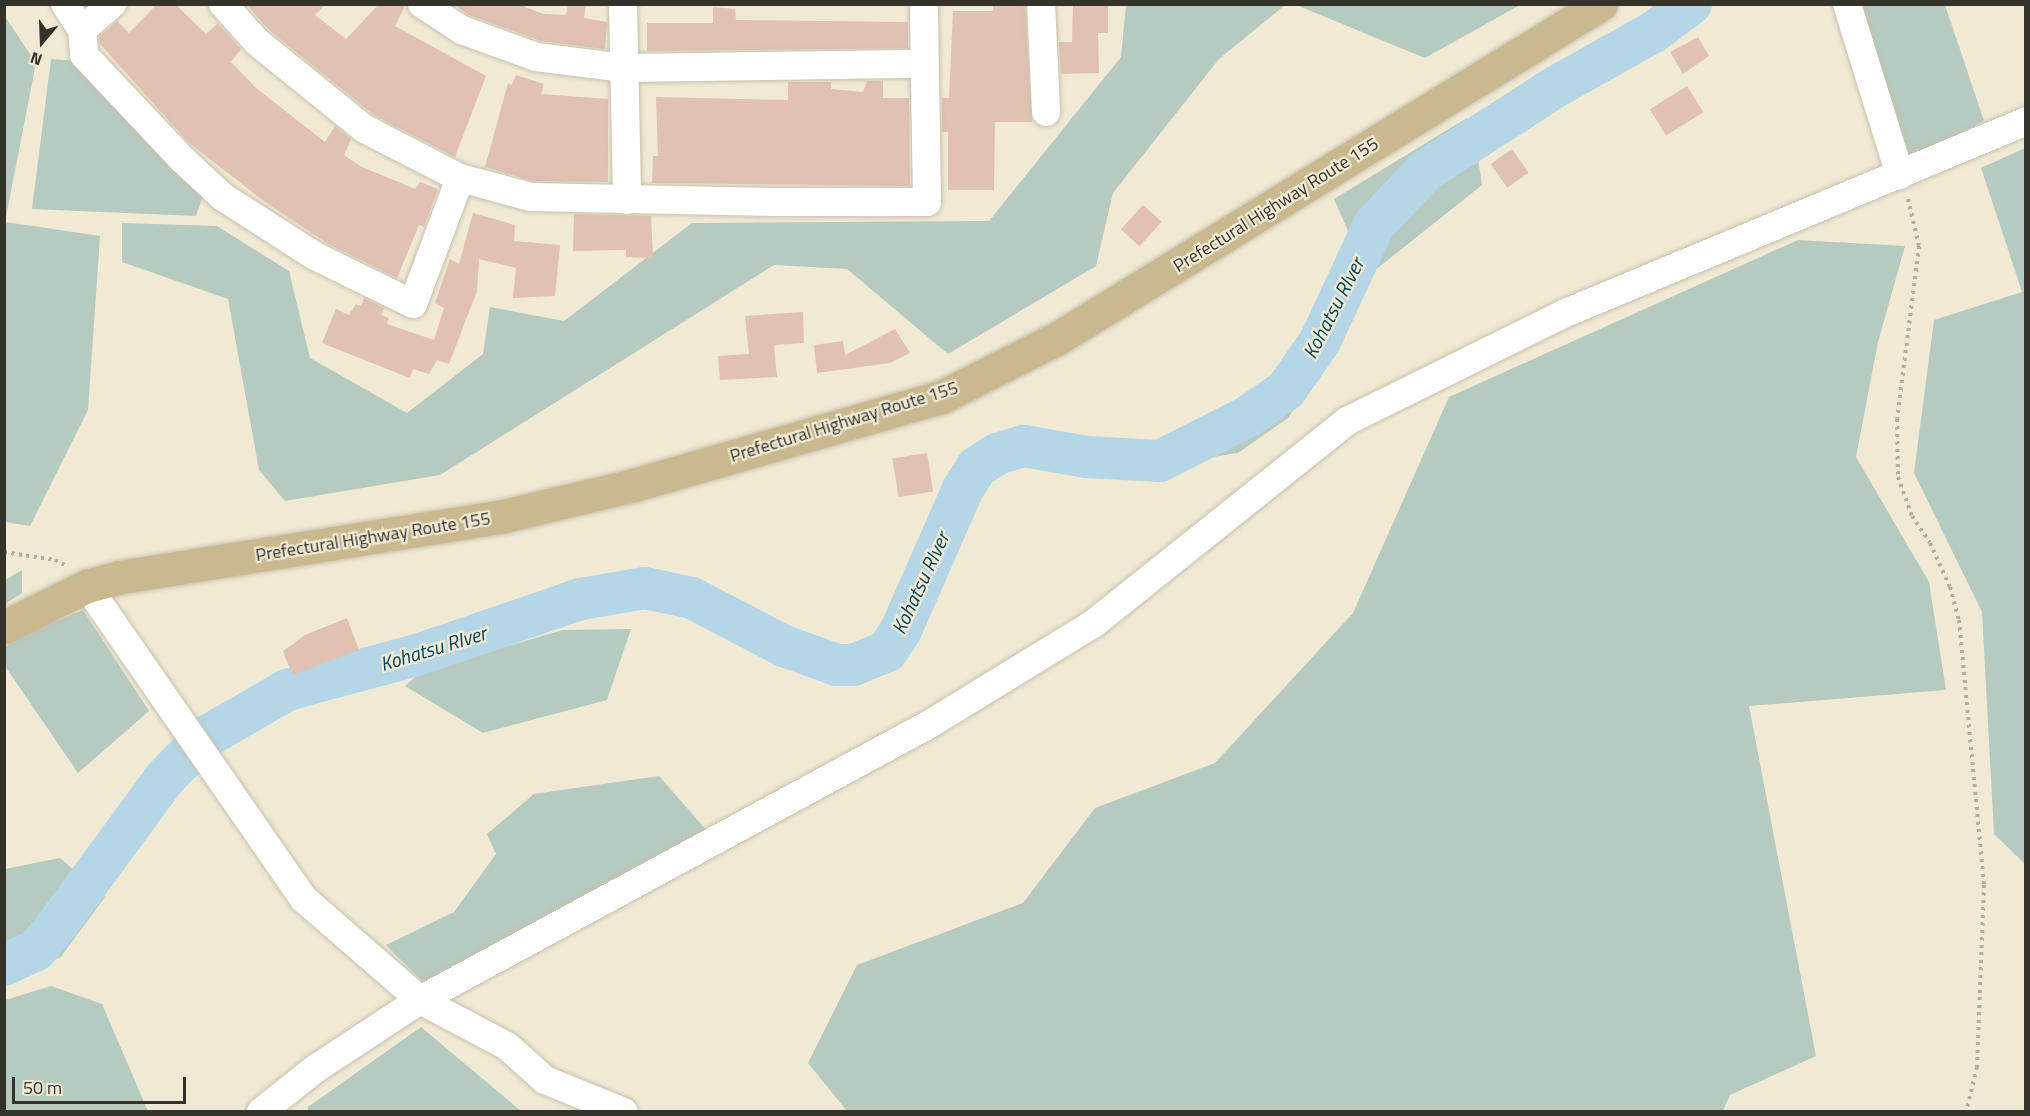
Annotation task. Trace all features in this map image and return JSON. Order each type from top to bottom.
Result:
[{"type":"main road","name":"Prefectural Highway Route 155","points":[[4,627],[87,586],[170,568],[504,516],[630,486],[943,396],[1058,338],[1601,4]]},
{"type":"street","points":[[65,4],[82,30],[84,55],[183,160],[223,197],[315,256],[413,304],[460,178]]},
{"type":"street","points":[[82,30],[112,4]]},
{"type":"street","points":[[223,4],[256,42],[364,129],[460,178],[531,196],[627,200],[927,202],[924,4]]},
{"type":"street","points":[[422,4],[462,30],[536,57],[624,68],[924,64]]},
{"type":"street","points":[[623,4],[627,200]]},
{"type":"street","points":[[1041,4],[1046,112]]},
{"type":"street","points":[[1847,4],[1900,175]]},
{"type":"street","points":[[261,1112],[315,1069],[420,1000],[928,725],[1084,630],[1347,421],[1568,312],[2025,121]]},
{"type":"street","points":[[87,586],[183,729],[304,899],[420,1000],[469,1023],[507,1046],[545,1080],[624,1112]]},
{"type":"path","points":[[1900,175],[1919,246],[1897,419],[1898,477],[1912,516],[1930,543],[1950,587],[1959,620],[1984,885],[1977,1067],[1966,1112]]},
{"type":"path","points":[[4,552],[55,560],[76,572],[87,586]]},
{"type":"green space","points":[[1126,5],[1285,5],[1219,59],[1113,193],[1096,266],[948,354],[847,269],[774,265],[440,475],[285,501],[259,470],[228,299],[122,262],[122,223],[217,226],[289,271],[310,358],[407,413],[483,354],[490,307],[564,321],[692,223],[989,221],[1121,57]]},
{"type":"green space","points":[[1296,5],[1520,5],[1425,58]]},
{"type":"green space","points":[[1859,5],[1945,5],[1984,121],[1910,160]]},
{"type":"green space","points":[[4,15],[36,63],[5,222],[100,236],[88,410],[30,526],[5,522]]},
{"type":"green space","points":[[51,59],[76,61],[204,193],[196,216],[32,209]]},
{"type":"green space","points":[[1467,118],[1477,151],[1482,185],[1369,275],[1329,358],[1288,418],[1238,453],[1175,463],[1169,433],[1244,404],[1284,374],[1352,240],[1334,199]]},
{"type":"green space","points":[[2025,148],[2025,864],[1994,834],[1982,612],[1914,473],[1934,320],[2022,292],[1981,168]]},
{"type":"green space","points":[[1798,240],[1905,246],[1878,342],[1856,457],[1929,582],[1946,690],[1749,706],[1816,1056],[1730,1095],[1723,1111],[847,1111],[808,1063],[857,965],[1023,903],[1095,808],[1215,763],[1353,613],[1449,397]]},
{"type":"green space","points":[[22,570],[22,593],[5,604],[5,580]]},
{"type":"green space","points":[[83,610],[149,711],[78,773],[5,666],[5,648],[16,637]]},
{"type":"green space","points":[[631,629],[607,700],[483,733],[405,686],[422,671],[563,630]]},
{"type":"green space","points":[[659,776],[708,832],[425,984],[386,945],[454,912],[496,854],[487,834],[534,794]]},
{"type":"green space","points":[[60,858],[105,897],[60,958],[5,964],[5,869]]},
{"type":"green space","points":[[51,986],[102,1004],[148,1111],[5,1111],[5,1000]]},
{"type":"green space","points":[[421,1027],[521,1111],[308,1111],[308,1107]]},
{"type":"building","points":[[157,4],[175,4],[206,34],[218,23],[241,49],[231,62],[256,88],[325,142],[335,126],[351,139],[344,155],[360,166],[415,189],[420,182],[438,189],[424,227],[419,225],[397,278],[330,245],[265,202],[188,142],[100,44],[99,37],[117,21],[129,33]]},
{"type":"building","points":[[246,4],[326,4],[315,15],[346,39],[379,4],[406,4],[395,26],[486,76],[455,157],[374,115],[269,30]]},
{"type":"building","points":[[453,4],[517,4],[544,14],[566,15],[568,4],[586,4],[584,18],[607,22],[605,49],[541,41],[469,15]]},
{"type":"building","points":[[993,4],[1025,4],[1032,122],[995,122],[994,190],[948,190],[948,132],[942,132],[942,98],[949,98],[953,11],[993,11]]},
{"type":"building","points":[[1073,4],[1108,4],[1108,33],[1098,33],[1099,73],[1061,74],[1059,42],[1072,42]]},
{"type":"building","points":[[713,7],[735,9],[736,20],[908,22],[908,48],[647,51],[647,23],[713,23]]},
{"type":"building","points":[[1698,37],[1709,56],[1683,74],[1670,52]]},
{"type":"building","points":[[516,75],[544,84],[541,94],[608,99],[608,182],[533,181],[485,167],[508,83],[512,85]]},
{"type":"building","points":[[867,81],[883,81],[883,98],[909,98],[910,186],[652,183],[653,156],[658,156],[656,97],[788,100],[788,82],[831,82],[831,89],[863,92]]},
{"type":"building","points":[[1687,86],[1703,112],[1666,136],[1650,109]]},
{"type":"building","points":[[1512,149],[1529,173],[1507,188],[1491,164]]},
{"type":"building","points":[[1143,205],[1162,222],[1139,246],[1121,230]]},
{"type":"building","points":[[473,213],[515,225],[514,241],[560,245],[555,296],[513,298],[516,268],[479,259],[477,291],[449,364],[437,360],[429,374],[413,369],[410,378],[322,343],[336,309],[349,315],[356,304],[361,306],[364,298],[384,308],[381,315],[389,318],[387,324],[434,340],[444,308],[435,303],[450,259],[459,264]]},
{"type":"building","points":[[574,214],[651,216],[653,258],[626,257],[626,250],[573,251]]},
{"type":"building","points":[[803,312],[804,343],[774,345],[777,377],[720,380],[718,356],[749,354],[745,316]]},
{"type":"building","points":[[895,329],[910,353],[890,363],[817,373],[814,345],[843,341],[845,355]]},
{"type":"building","points":[[927,453],[933,492],[899,497],[892,458]]},
{"type":"building","points":[[347,618],[359,650],[292,675],[283,651],[305,635]]},
{"type":"waterway","name":"Kohatsu RIver","points":[[4,965],[36,950],[51,933],[164,779],[204,738],[287,690],[420,654],[581,599],[645,588],[692,598],[784,646],[837,665],[853,665],[887,651],[901,630],[963,489],[977,467],[997,454],[1024,446],[1087,457],[1160,461],[1247,417],[1286,390],[1320,341],[1374,225],[1425,171],[1557,86],[1655,31],[1691,4]]}]
